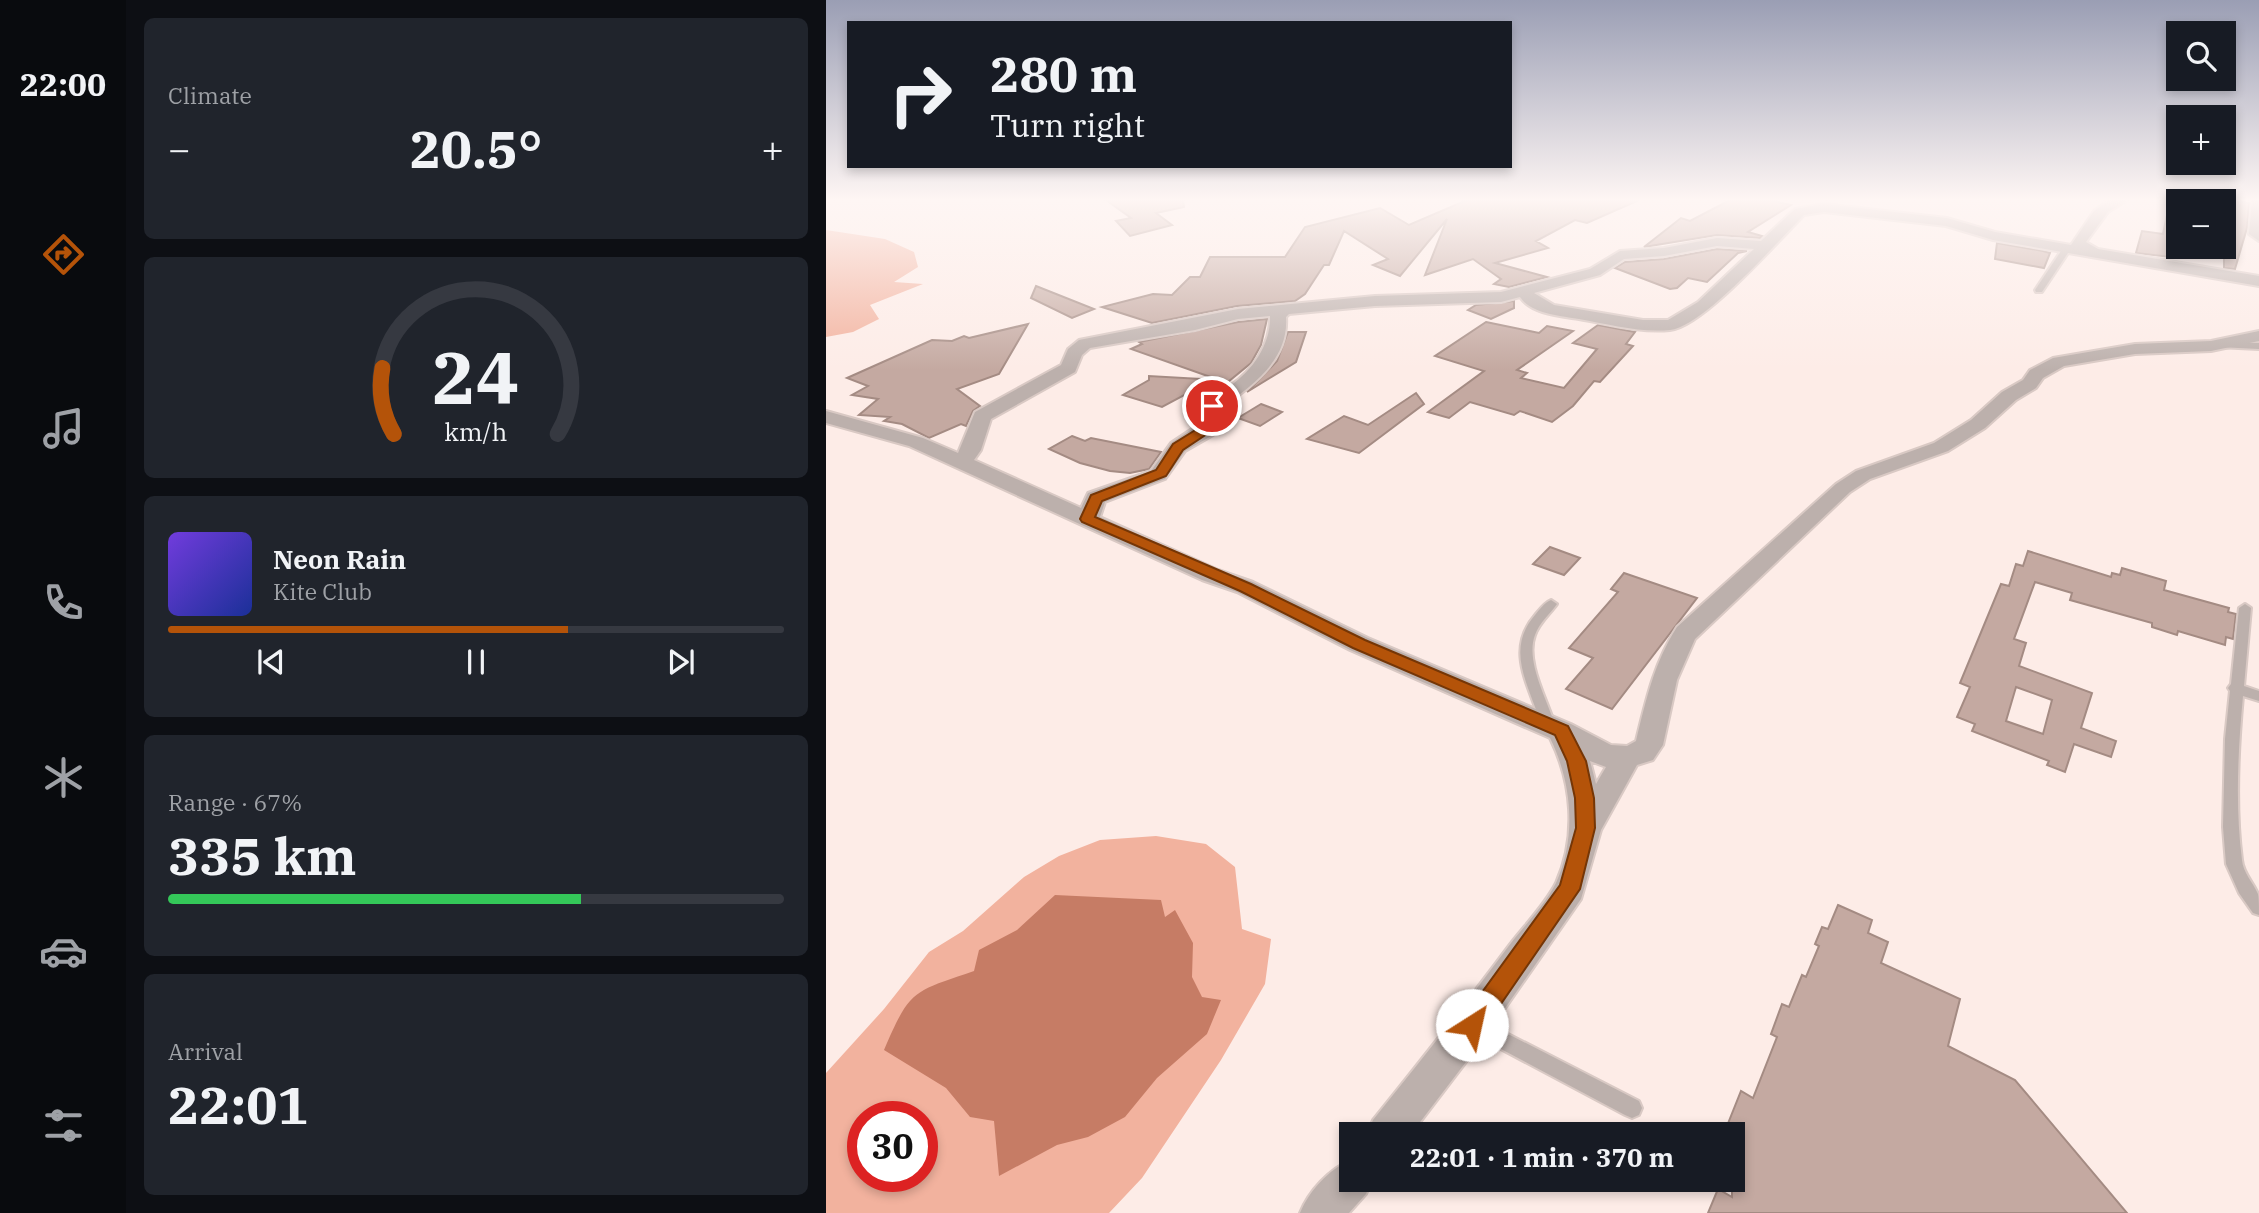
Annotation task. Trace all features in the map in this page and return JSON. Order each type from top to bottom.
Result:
[{"type":"street","points":[[962,462],[971,450],[982,416],[1069,368],[1074,353],[1085,344],[1195,326],[1238,314],[1375,300],[1478,300],[1526,293],[1595,272],[1618,257]]},
{"type":"street","points":[[1526,293],[1530,300],[1550,309],[1643,326],[1671,325],[1704,305],[1752,257]]},
{"type":"street","points":[[2121,257],[2259,281]]},
{"type":"street","points":[[1087,519],[1096,498],[1158,475],[1178,447],[1206,431],[1214,422],[1210,410],[1212,406],[1245,383],[1259,368],[1278,338],[1278,315],[1284,310]]},
{"type":"street","points":[[826,417],[916,442],[1245,587],[1359,644],[1555,728],[1606,756],[1627,757],[1643,752],[1653,738],[1657,705],[1664,680],[1674,652],[1686,633],[1843,488],[1863,475],[1941,447],[1978,424],[2009,396],[2029,384],[2036,374],[2059,362],[2135,349],[2219,345],[2259,336]]},
{"type":"street","points":[[1555,728],[1576,761],[1584,798],[1586,828]]},
{"type":"street","points":[[1396,1122],[1472,1025],[1570,889],[1586,828],[1627,757]]},
{"type":"street","points":[[1321,1213],[1341,1192]]},
{"type":"lane","points":[[2039,290],[2065,257]]},
{"type":"lane","points":[[2219,345],[2259,346]]},
{"type":"lane","points":[[1551,604],[1527,632],[1524,646],[1555,728]]},
{"type":"lane","points":[[2245,608],[2232,739],[2234,864],[2245,888],[2259,908]]},
{"type":"lane","points":[[2235,688],[2259,696]]},
{"type":"lane","points":[[1472,1025],[1632,1108]]},
{"type":"shaded area","points":[[826,257],[915,257],[918,267],[894,282],[923,284],[870,305],[879,319],[853,332],[826,337]]},
{"type":"shaded area","points":[[1156,836],[1206,844],[1235,867],[1242,929],[1271,939],[1265,984],[1221,1060],[1142,1178],[1109,1213],[826,1213],[826,1073],[884,1009],[929,952],[963,931],[1024,877],[1059,856],[1100,840]]},
{"type":"shaded area","points":[[1055,895],[1161,900],[1165,917],[1175,910],[1193,943],[1192,977],[1202,997],[1221,1000],[1207,1034],[1157,1078],[1125,1117],[1088,1137],[1057,1145],[999,1176],[994,1121],[970,1117],[946,1088],[884,1050],[900,1015],[916,996],[926,989],[974,971],[979,950],[1017,930]]},
{"type":"building","points":[[1210,257],[1333,257],[1305,294],[1295,301],[1237,306],[1152,323],[1102,307],[1153,294],[1172,295],[1190,277],[1200,277]]},
{"type":"building","points":[[1384,257],[1416,257],[1400,276],[1373,265],[1388,259]]},
{"type":"building","points":[[1432,257],[1518,257],[1495,263],[1547,277],[1509,287],[1494,284],[1501,279],[1473,259],[1425,275]]},
{"type":"building","points":[[1734,257],[1707,282],[1688,278],[1677,288],[1670,289],[1615,268],[1625,262]]},
{"type":"building","points":[[1995,257],[2049,257],[2044,268],[1995,259]]},
{"type":"building","points":[[2239,257],[2235,269],[2224,268],[2224,259]]},
{"type":"building","points":[[1036,286],[1094,309],[1072,318],[1031,298]]},
{"type":"building","points":[[1514,301],[1514,308],[1491,319],[1468,310],[1476,305]]},
{"type":"building","points":[[1267,319],[1261,345],[1251,363],[1217,391],[1219,381],[1196,397],[1186,394],[1162,407],[1123,395],[1149,380],[1149,376],[1219,380],[1131,349],[1142,344],[1139,342],[1238,322]]},
{"type":"building","points":[[1486,322],[1539,333],[1547,326],[1573,331],[1517,370],[1527,373],[1521,378],[1564,388],[1597,349],[1573,343],[1598,325],[1635,332],[1626,344],[1633,346],[1600,382],[1594,381],[1573,406],[1552,422],[1520,411],[1514,415],[1470,402],[1449,418],[1428,412],[1484,371],[1435,356]]},
{"type":"building","points":[[1028,324],[999,374],[957,389],[980,406],[973,411],[966,426],[961,424],[929,438],[902,424],[884,421],[890,417],[859,415],[878,399],[852,395],[868,386],[847,378],[932,340],[952,341],[964,336],[969,338]]},
{"type":"building","points":[[1288,332],[1306,332],[1296,362],[1247,392],[1277,361]]},
{"type":"building","points":[[1416,393],[1424,404],[1359,453],[1307,439],[1344,416],[1368,425]]},
{"type":"building","points":[[1261,404],[1282,412],[1260,426],[1238,418]]},
{"type":"building","points":[[1072,436],[1085,441],[1091,438],[1161,452],[1149,469],[1130,473],[1110,471],[1080,463],[1049,449]]},
{"type":"building","points":[[1550,547],[1580,558],[1564,575],[1533,564]]},
{"type":"building","points":[[2028,551],[2111,577],[2112,573],[2120,575],[2122,568],[2166,581],[2164,590],[2229,608],[2228,612],[2236,614],[2233,639],[2226,637],[2225,645],[2178,631],[2177,635],[2152,627],[2152,623],[2070,600],[2072,593],[2035,582],[2014,639],[2026,643],[2019,666],[2092,693],[2081,728],[2116,741],[2111,757],[2074,744],[2065,772],[2047,765],[2049,761],[1972,731],[1975,724],[1957,717],[1970,687],[1960,683],[2001,584],[2009,586],[2016,564],[2023,566]],"holes":[[[2016,687],[2052,700],[2043,734],[2006,721]]]},
{"type":"building","points":[[1624,573],[1697,598],[1612,709],[1566,689],[1593,658],[1569,648],[1618,592],[1611,589]]},
{"type":"building","points":[[1838,905],[1872,920],[1868,933],[1888,942],[1881,963],[1960,999],[1948,1046],[2015,1080],[2127,1213],[1708,1213],[1717,1192],[1732,1197],[1732,1192],[1745,1192],[1745,1122],[1729,1122],[1741,1091],[1753,1098],[1777,1037],[1771,1034],[1782,1004],[1789,1007],[1802,975],[1806,977],[1819,946],[1815,944],[1822,927],[1828,929]]},
{"type":"route","points":[[1212,406],[1210,410],[1214,422],[1206,431],[1178,447],[1161,473],[1096,498],[1087,519],[1210,575],[1245,587],[1303,619],[1359,644],[1562,731],[1576,761],[1584,798],[1586,828],[1570,889],[1472,1025]]}]
